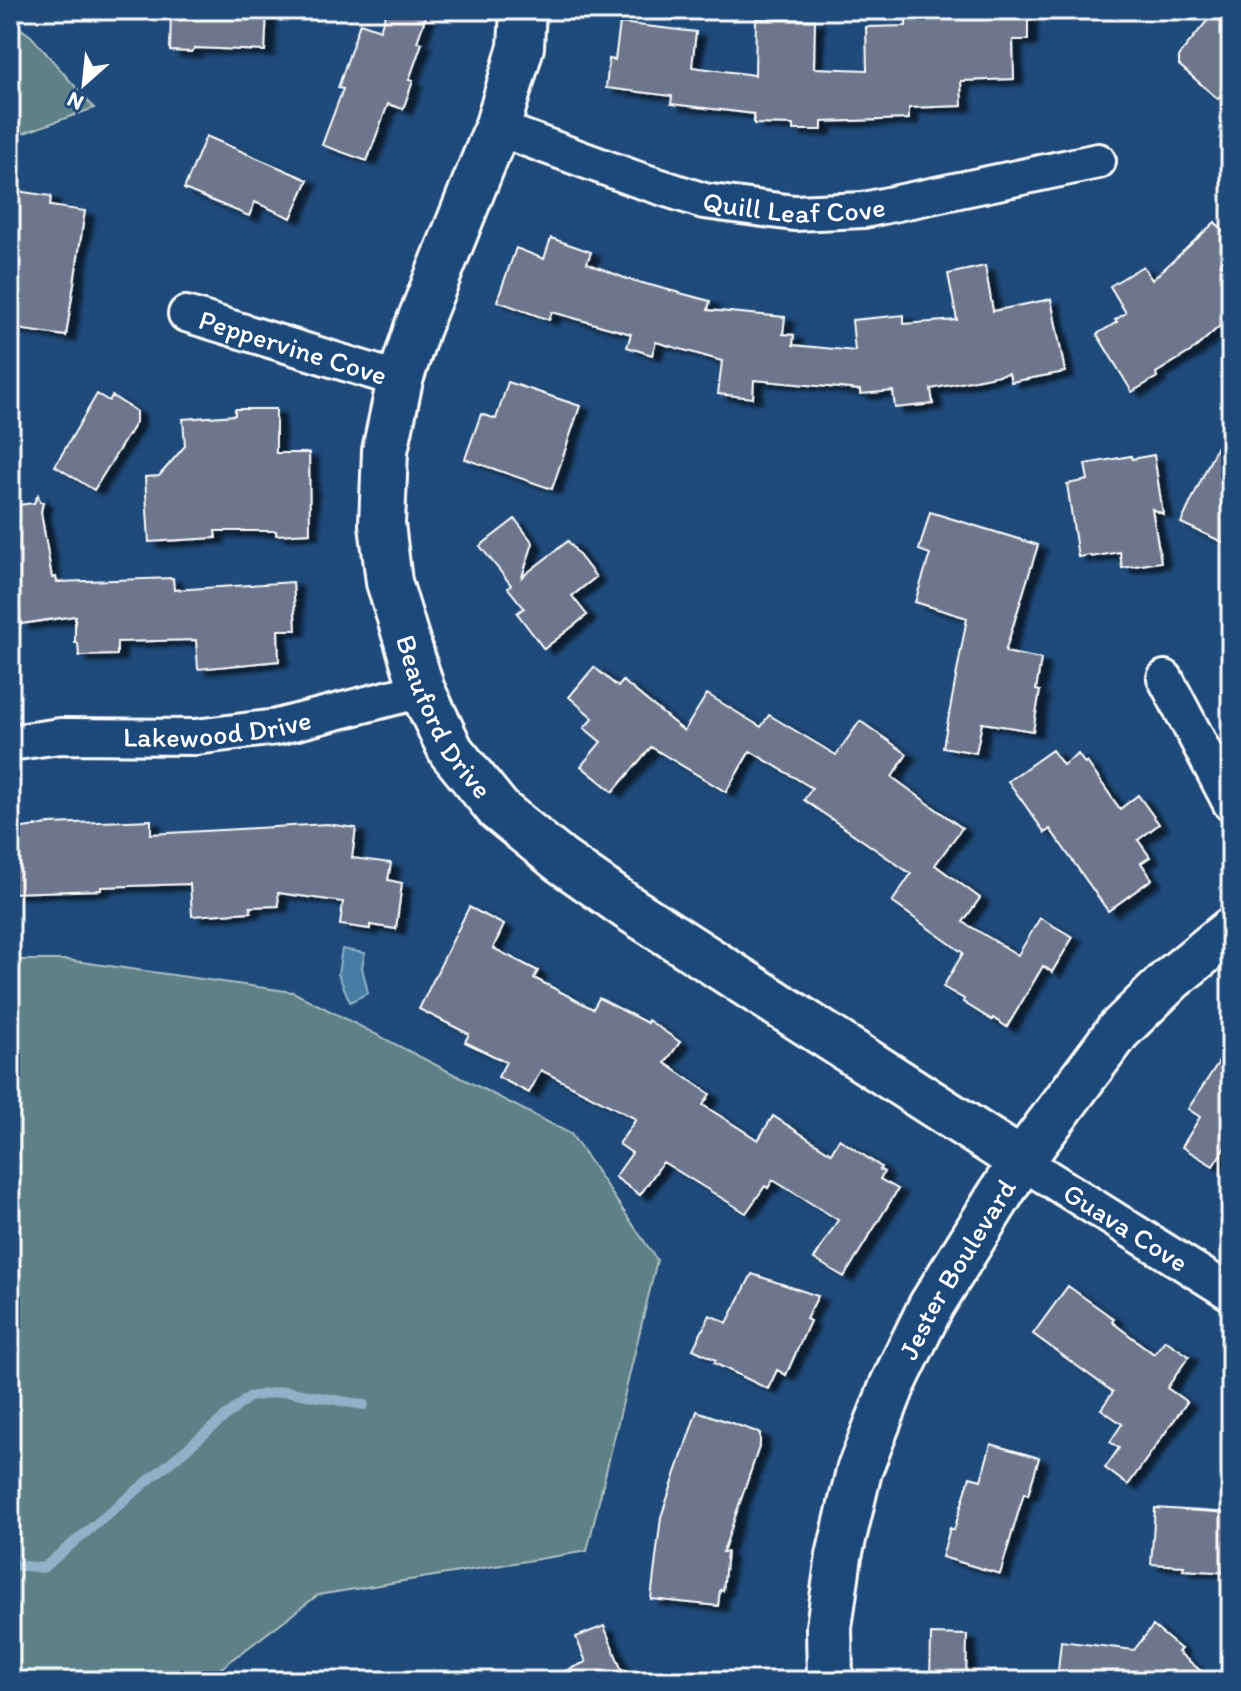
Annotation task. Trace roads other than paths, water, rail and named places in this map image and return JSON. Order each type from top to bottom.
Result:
[{"type":"street","name":"Beauford Drive","points":[[523,10],[521,47],[497,128],[417,328],[400,380],[385,451],[382,524],[389,582],[422,690],[451,751],[499,810],[560,860],[630,909],[1021,1161]]},
{"type":"street","name":"Quill Leaf Cove","points":[[497,128],[704,201],[794,213],[864,210],[1098,161]]},
{"type":"street","name":"Peppervine Cove","points":[[186,314],[400,380]]},
{"type":"street","points":[[1165,678],[1231,804]]},
{"type":"street","name":"Lakewood Drive","points":[[10,743],[60,736],[209,736],[277,727],[422,690]]},
{"type":"street","name":"Jester Boulevard","points":[[830,1681],[829,1627],[839,1556],[859,1471],[893,1384],[931,1306],[1021,1161],[1118,1031],[1171,979],[1231,930]]},
{"type":"street","name":"Guava Cove","points":[[1021,1161],[1231,1293]]},
{"type":"water","points":[[342,949],[365,953],[362,967],[368,993],[350,1002],[338,974]]},
{"type":"waterway","points":[[10,1561],[16,1565],[43,1568],[249,1397],[285,1391],[364,1405]]}]
